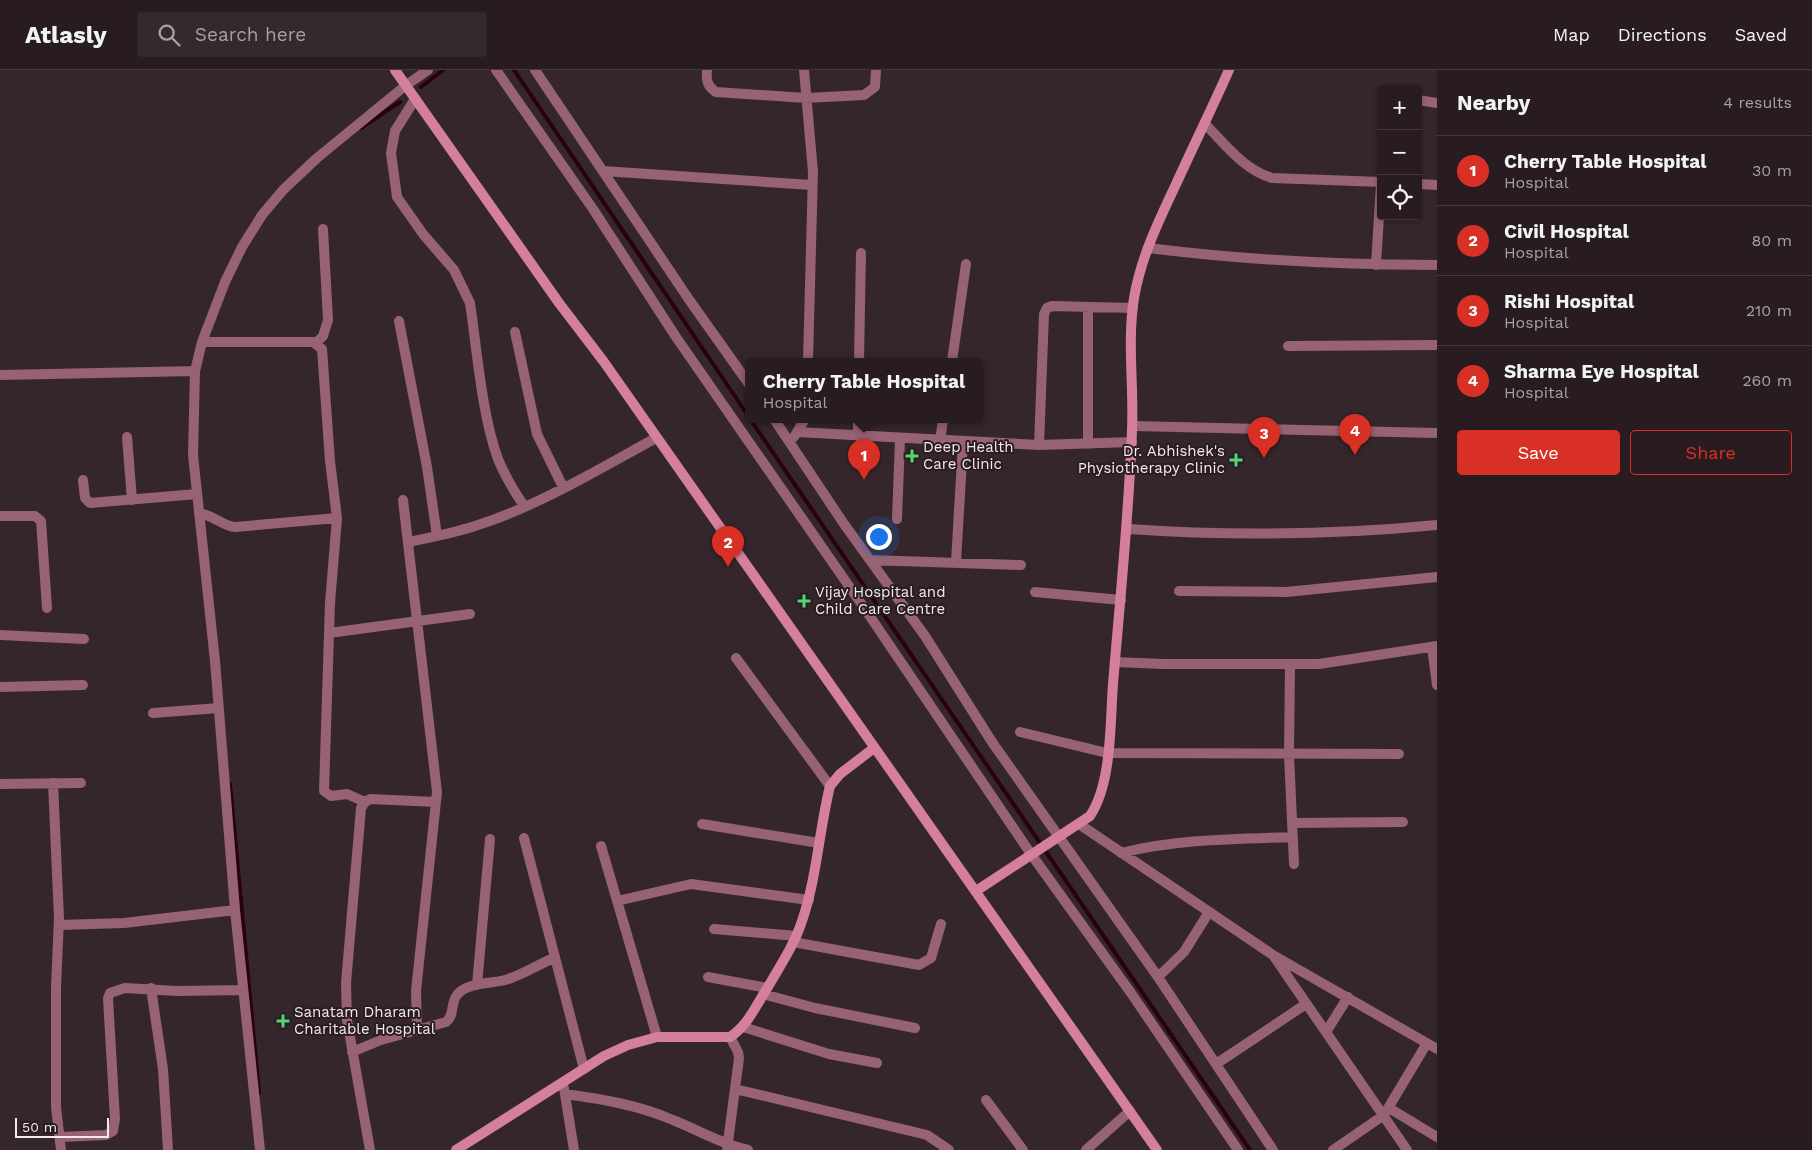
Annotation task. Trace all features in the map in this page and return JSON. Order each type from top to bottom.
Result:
[{"type":"street","points":[[395,70],[1157,1150]]},
{"type":"street","points":[[260,1150],[235,910],[219,708],[193,455],[194,371],[202,342],[233,264],[262,215],[283,190],[310,165],[405,86],[428,70]]},
{"type":"street","points":[[496,70],[593,209],[676,337],[1131,992],[1238,1150]]},
{"type":"street","points":[[535,70],[745,378]]},
{"type":"street","points":[[707,70],[706,81],[710,88],[716,92],[806,98],[864,95],[874,88],[876,70]]},
{"type":"street","points":[[804,70],[812,186],[808,358]]},
{"type":"street","points":[[976,891],[1090,816],[1098,804],[1102,791],[1107,753],[1128,529],[1133,426],[1133,308],[1142,264],[1148,248],[1229,70]]},
{"type":"street","points":[[415,99],[394,131],[391,153],[397,197],[423,234],[454,270],[470,303],[487,414],[498,458],[511,486],[524,506]]},
{"type":"street","points":[[1422,101],[1437,103]]},
{"type":"street","points":[[1204,124],[1249,167],[1261,175],[1272,178],[1377,182]]},
{"type":"street","points":[[603,171],[812,186]]},
{"type":"street","points":[[1422,184],[1437,186]]},
{"type":"street","points":[[1376,265],[1379,220]]},
{"type":"street","points":[[316,343],[323,336],[328,320],[323,229]]},
{"type":"street","points":[[1148,248],[1228,258],[1376,265],[1437,265]]},
{"type":"street","points":[[859,358],[861,253]]},
{"type":"street","points":[[952,358],[966,264]]},
{"type":"street","points":[[1039,445],[1044,314],[1047,308],[1052,306],[1133,308]]},
{"type":"street","points":[[1088,307],[1088,444]]},
{"type":"street","points":[[399,321],[427,467],[437,536]]},
{"type":"street","points":[[515,332],[537,434],[563,487]]},
{"type":"street","points":[[202,342],[316,343],[322,349],[330,461],[337,518],[329,633],[324,791],[331,796],[347,794],[365,802]]},
{"type":"street","points":[[1288,346],[1437,345]]},
{"type":"street","points":[[0,375],[194,371]]},
{"type":"street","points":[[777,423],[870,560],[925,636],[992,742],[1158,977],[1274,1150]]},
{"type":"street","points":[[790,442],[803,423]]},
{"type":"street","points":[[858,423],[858,436]]},
{"type":"street","points":[[940,441],[942,423]]},
{"type":"street","points":[[1133,426],[1437,432]]},
{"type":"street","points":[[797,432],[1039,445],[1132,442]]},
{"type":"street","points":[[128,437],[132,500]]},
{"type":"street","points":[[408,542],[480,525],[563,487],[656,438]]},
{"type":"street","points":[[897,519],[900,439]]},
{"type":"street","points":[[956,562],[963,442]]},
{"type":"street","points":[[83,480],[85,498],[90,503],[197,494]]},
{"type":"street","points":[[403,500],[436,777],[436,802],[416,991],[417,1029]]},
{"type":"street","points":[[199,513],[213,516],[224,524],[235,527],[337,518]]},
{"type":"street","points":[[0,516],[34,516],[41,521],[47,608]]},
{"type":"street","points":[[1128,529],[1188,533],[1314,533],[1437,525]]},
{"type":"street","points":[[870,560],[1021,565]]},
{"type":"street","points":[[1179,591],[1286,592],[1437,577]]},
{"type":"street","points":[[1035,592],[1121,600]]},
{"type":"street","points":[[329,633],[417,623],[470,614]]},
{"type":"street","points":[[0,635],[84,639]]},
{"type":"street","points":[[1115,662],[1163,664],[1319,664],[1434,647],[1437,685]]},
{"type":"street","points":[[736,658],[830,786]]},
{"type":"street","points":[[1290,664],[1290,755],[1294,864]]},
{"type":"street","points":[[0,687],[83,685]]},
{"type":"street","points":[[153,712],[219,708]]},
{"type":"street","points":[[1020,732],[1107,753],[1399,754]]},
{"type":"street","points":[[456,1150],[604,1056],[628,1045],[657,1037],[730,1037],[743,1027],[794,939],[809,900],[830,786],[840,774],[874,748]]},
{"type":"street","points":[[53,783],[58,925],[56,1106],[61,1150]]},
{"type":"street","points":[[0,784],[81,783]]},
{"type":"street","points":[[370,1150],[347,1020],[346,983],[361,808],[370,799],[436,802]]},
{"type":"street","points":[[1292,822],[1403,822]]},
{"type":"street","points":[[702,824],[820,843]]},
{"type":"street","points":[[1078,824],[1274,955],[1437,1048]]},
{"type":"street","points":[[1121,853],[1142,848],[1204,840],[1293,837]]},
{"type":"street","points":[[478,985],[490,838]]},
{"type":"street","points":[[524,838],[584,1069]]},
{"type":"street","points":[[601,846],[657,1037]]},
{"type":"street","points":[[617,901],[690,884],[809,900]]},
{"type":"street","points":[[58,925],[124,923],[235,910]]},
{"type":"street","points":[[1158,977],[1184,952],[1209,912]]},
{"type":"street","points":[[714,929],[794,939],[920,965],[931,958],[941,924]]},
{"type":"street","points":[[1274,955],[1326,1032],[1387,1112],[1407,1150]]},
{"type":"street","points":[[352,1052],[417,1029],[446,1022],[451,1018],[457,995],[478,985],[507,980],[554,958]]},
{"type":"street","points":[[708,977],[765,991],[815,1008],[915,1028]]},
{"type":"street","points":[[60,1137],[106,1136],[113,1131],[115,1119],[108,998],[110,993],[116,989],[151,988],[177,991],[243,990]]},
{"type":"street","points":[[151,988],[163,1069],[168,1150]]},
{"type":"street","points":[[1326,1032],[1348,997]]},
{"type":"street","points":[[1216,1064],[1306,1004]]},
{"type":"street","points":[[743,1027],[829,1054],[877,1063]]},
{"type":"street","points":[[728,1148],[738,1052],[730,1037]]},
{"type":"street","points":[[1333,1150],[1387,1112],[1427,1043]]},
{"type":"street","points":[[563,1082],[574,1150]]},
{"type":"street","points":[[735,1089],[927,1135],[949,1150]]},
{"type":"street","points":[[565,1094],[608,1099],[641,1108],[672,1119],[728,1148],[748,1150]]},
{"type":"street","points":[[986,1100],[1023,1150]]},
{"type":"street","points":[[1086,1150],[1130,1111]]},
{"type":"street","points":[[1387,1112],[1437,1136]]},
{"type":"waterway","points":[[421,87],[443,70]]},
{"type":"waterway","points":[[514,70],[745,411]]},
{"type":"waterway","points":[[361,128],[400,102]]},
{"type":"waterway","points":[[753,423],[1250,1150]]},
{"type":"waterway","points":[[230,784],[259,1093]]},
{"type":"place","name":"Sharma Eye Hospital","points":[[1355,455]]},
{"type":"place","name":"Deep Health Care Clinic","points":[[912,456]]},
{"type":"place","name":"Rishi Hospital","points":[[1264,458]]},
{"type":"place","name":"Dr. Abhishek's Physiotherapy Clinic","points":[[1236,460]]},
{"type":"place","name":"Cherry Table Hospital","points":[[864,480]]},
{"type":"place","name":"Civil Hospital","points":[[728,567]]},
{"type":"place","name":"Vijay Hospital and Child Care Centre","points":[[804,601]]},
{"type":"place","name":"Sanatam Dharam Charitable Hospital","points":[[283,1021]]}]
